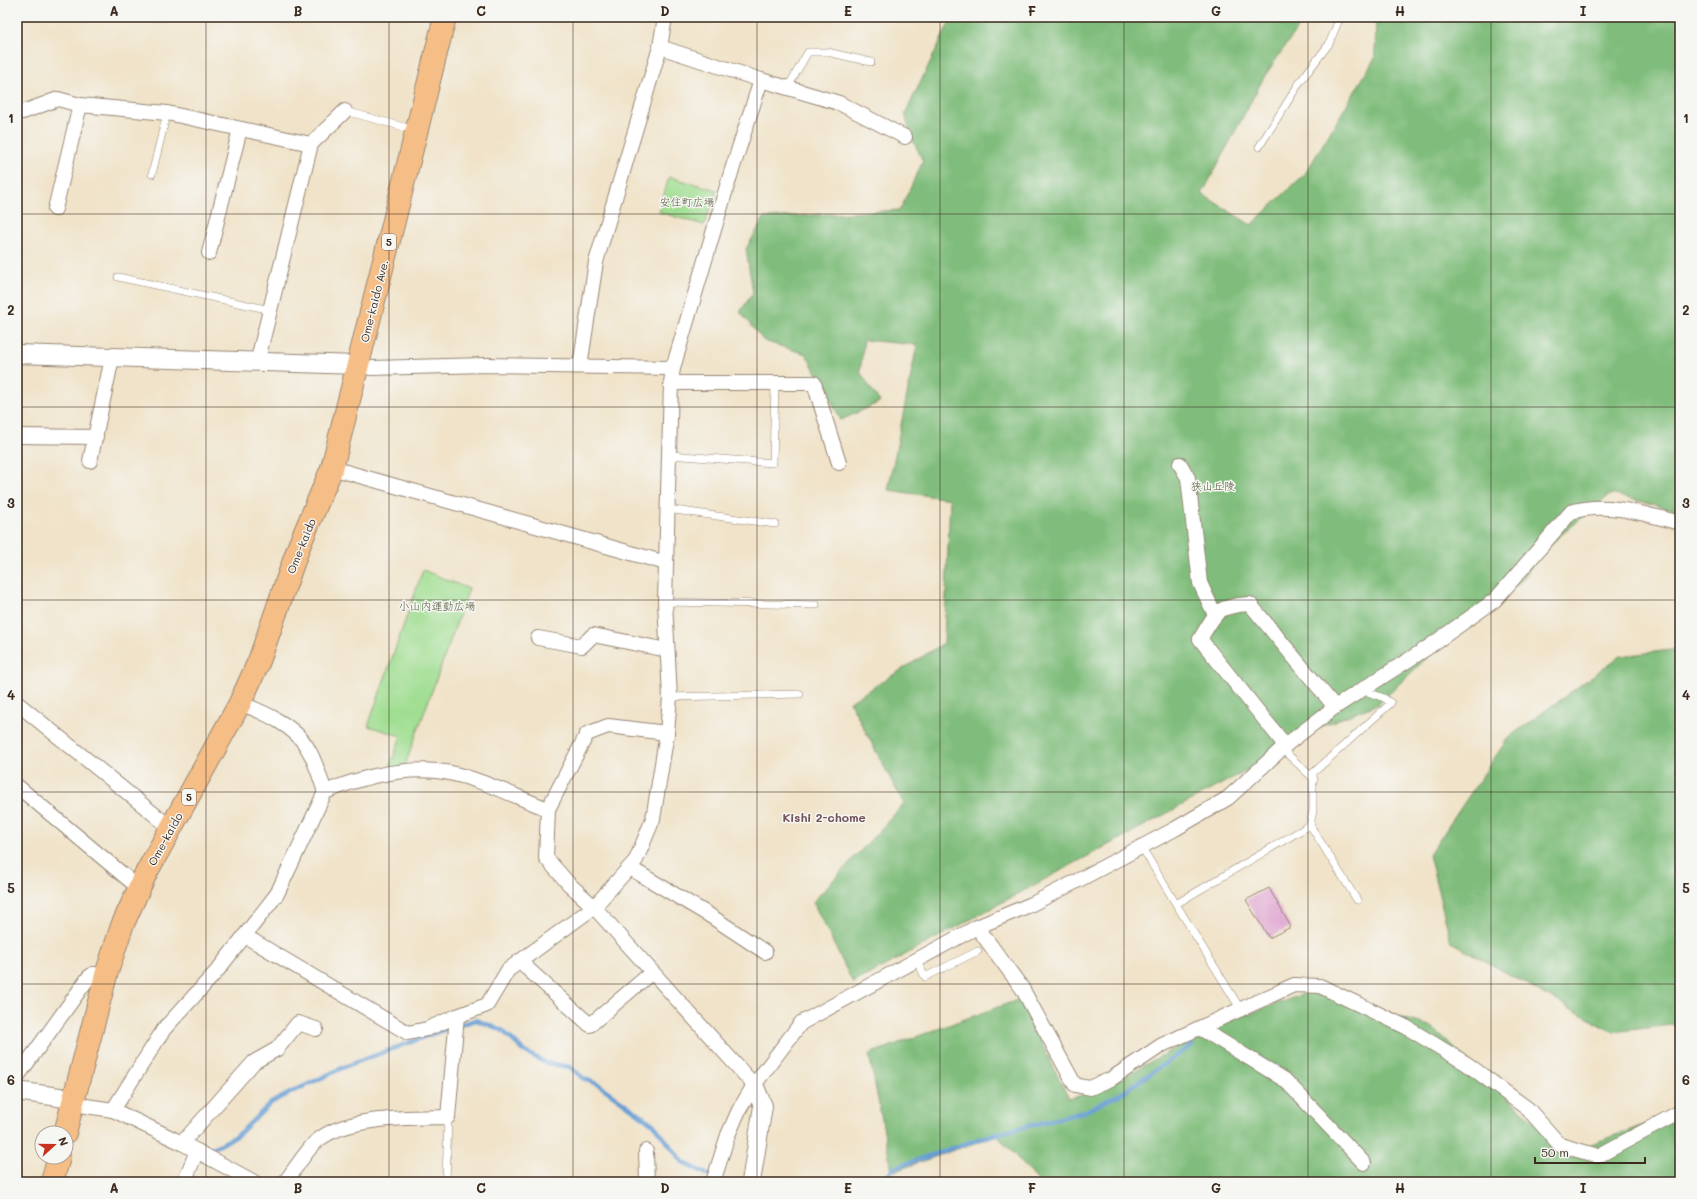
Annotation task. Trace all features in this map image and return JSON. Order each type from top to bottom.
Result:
[{"type":"main road","name":"Ome-kaido Ave.","points":[[332,468],[445,17]]},
{"type":"main road","name":"Ome-kaido","points":[[68,1125],[106,975],[122,926],[139,888],[240,703],[261,656],[299,546],[332,468]]},
{"type":"main road","points":[[52,1182],[57,1165]]},
{"type":"street","points":[[580,366],[596,262],[660,47],[665,17]]},
{"type":"street","points":[[660,47],[761,80],[839,103],[905,138]]},
{"type":"street","points":[[245,936],[408,1033],[456,1023],[487,1006],[508,970],[594,907],[636,860],[653,819],[667,733],[670,697],[665,602],[671,383],[673,368],[730,176],[761,80]]},
{"type":"street","points":[[17,112],[23,112],[58,99],[80,105],[167,113],[311,144]]},
{"type":"street","points":[[55,209],[80,105]]},
{"type":"street","points":[[257,363],[311,144],[345,111]]},
{"type":"street","points":[[209,253],[240,129]]},
{"type":"street","points":[[17,354],[257,363],[358,365],[371,368],[486,364],[673,368]]},
{"type":"street","points":[[90,461],[112,358]]},
{"type":"street","points":[[671,383],[814,383],[839,463]]},
{"type":"street","points":[[17,436],[96,437]]},
{"type":"street","points":[[1180,464],[1188,478],[1200,583],[1215,615]]},
{"type":"street","points":[[332,468],[666,563]]},
{"type":"street","points":[[715,1178],[728,1135],[739,1110],[754,1086],[801,1023],[916,959],[977,927],[1032,904],[1228,798],[1284,747],[1335,708],[1427,648],[1495,600],[1571,512],[1587,507],[1632,510],[1680,523]]},
{"type":"street","points":[[1284,747],[1281,740],[1200,639],[1215,615],[1229,606],[1250,604],[1335,708]]},
{"type":"street","points":[[538,638],[582,646],[593,636],[667,650]]},
{"type":"street","points":[[17,703],[171,828]]},
{"type":"street","points":[[240,703],[255,709],[282,724],[294,733],[308,747],[325,792]]},
{"type":"street","points":[[667,733],[608,726],[587,734],[548,808],[546,858],[568,884],[594,907],[754,1086],[763,1106],[751,1182]]},
{"type":"street","points":[[113,1110],[164,1030],[245,936],[278,894],[325,792],[350,782],[383,774],[410,771],[445,772],[504,790],[548,808]]},
{"type":"street","points":[[17,786],[139,888]]},
{"type":"street","points":[[630,868],[709,915],[765,952]]},
{"type":"street","points":[[977,927],[1022,988],[1075,1085],[1090,1088],[1111,1079],[1162,1045],[1294,985],[1320,986],[1406,1027],[1467,1064],[1528,1109],[1560,1145],[1598,1156],[1680,1112]]},
{"type":"street","points":[[519,961],[590,1025],[652,973]]},
{"type":"street","points":[[17,1077],[89,977],[93,974],[106,975]]},
{"type":"street","points":[[182,1142],[254,1062],[277,1049],[298,1023],[316,1029]]},
{"type":"street","points":[[286,1182],[317,1141],[335,1130],[373,1120],[448,1117],[456,1023]]},
{"type":"street","points":[[1200,1028],[1285,1080],[1364,1163]]},
{"type":"street","points":[[17,1091],[59,1096],[86,1106],[113,1110],[182,1142],[254,1182]]},
{"type":"street","points":[[184,1182],[197,1151]]},
{"type":"street","points":[[646,1151],[647,1182]]},
{"type":"lane","points":[[1259,147],[1300,82],[1329,44],[1340,17]]},
{"type":"lane","points":[[788,87],[808,52],[827,52],[871,62]]},
{"type":"lane","points":[[345,111],[416,131]]},
{"type":"lane","points":[[152,174],[167,113]]},
{"type":"lane","points":[[118,277],[271,310]]},
{"type":"lane","points":[[670,455],[773,463],[775,384]]},
{"type":"lane","points":[[667,509],[775,524]]},
{"type":"lane","points":[[665,602],[816,605]]},
{"type":"lane","points":[[1176,904],[1310,825],[1314,811],[1313,773],[1391,703],[1384,698],[1361,690]]},
{"type":"lane","points":[[670,697],[800,694]]},
{"type":"lane","points":[[1284,747],[1314,779]]},
{"type":"lane","points":[[1310,825],[1357,900]]},
{"type":"lane","points":[[1141,846],[1241,1010]]},
{"type":"lane","points":[[916,959],[925,977],[978,951]]},
{"type":"lane","points":[[446,1182],[448,1117]]},
{"type":"green space","name":"狭山丘陵","points":[[952,17],[1305,17],[1264,77],[1202,194],[1251,225],[1305,174],[1375,58],[1376,17],[1667,17],[1680,20],[1680,511],[1611,494],[1544,549],[1520,583],[1473,614],[1378,704],[1301,734],[1249,769],[853,983],[813,902],[904,804],[850,702],[944,643],[950,499],[888,490],[917,345],[864,340],[860,372],[880,402],[841,420],[806,354],[764,341],[740,312],[753,293],[746,249],[764,218],[900,210],[923,161],[911,136],[905,114]]},
{"type":"green space","name":"安住町広場","points":[[669,177],[717,190],[704,225],[659,212]]},
{"type":"green space","name":"小山内運動広場","points":[[423,570],[469,589],[403,771],[388,772],[401,736],[368,726]]},
{"type":"green space","points":[[1680,649],[1680,1024],[1613,1032],[1451,942],[1429,855],[1508,738],[1620,656]]},
{"type":"green space","points":[[1309,992],[1430,1026],[1560,1145],[1583,1147],[1680,1112],[1680,1182],[1039,1182],[997,1135],[892,1172],[869,1054],[1020,999],[1069,1099],[1104,1088],[1212,1027]]},
{"type":"building","points":[[1269,888],[1291,927],[1269,938],[1246,900]]},
{"type":"waterway","points":[[206,1150],[220,1145],[239,1134],[271,1103],[290,1093],[344,1067],[446,1029],[476,1020],[502,1030],[524,1051],[546,1063],[570,1067],[583,1078],[599,1085],[653,1124],[683,1162],[712,1177]]},
{"type":"waterway","points":[[880,1182],[894,1168],[988,1136],[1084,1112],[1122,1093],[1192,1045]]},
{"type":"district","name":"Kishi 2-chome","points":[[824,817]]}]
